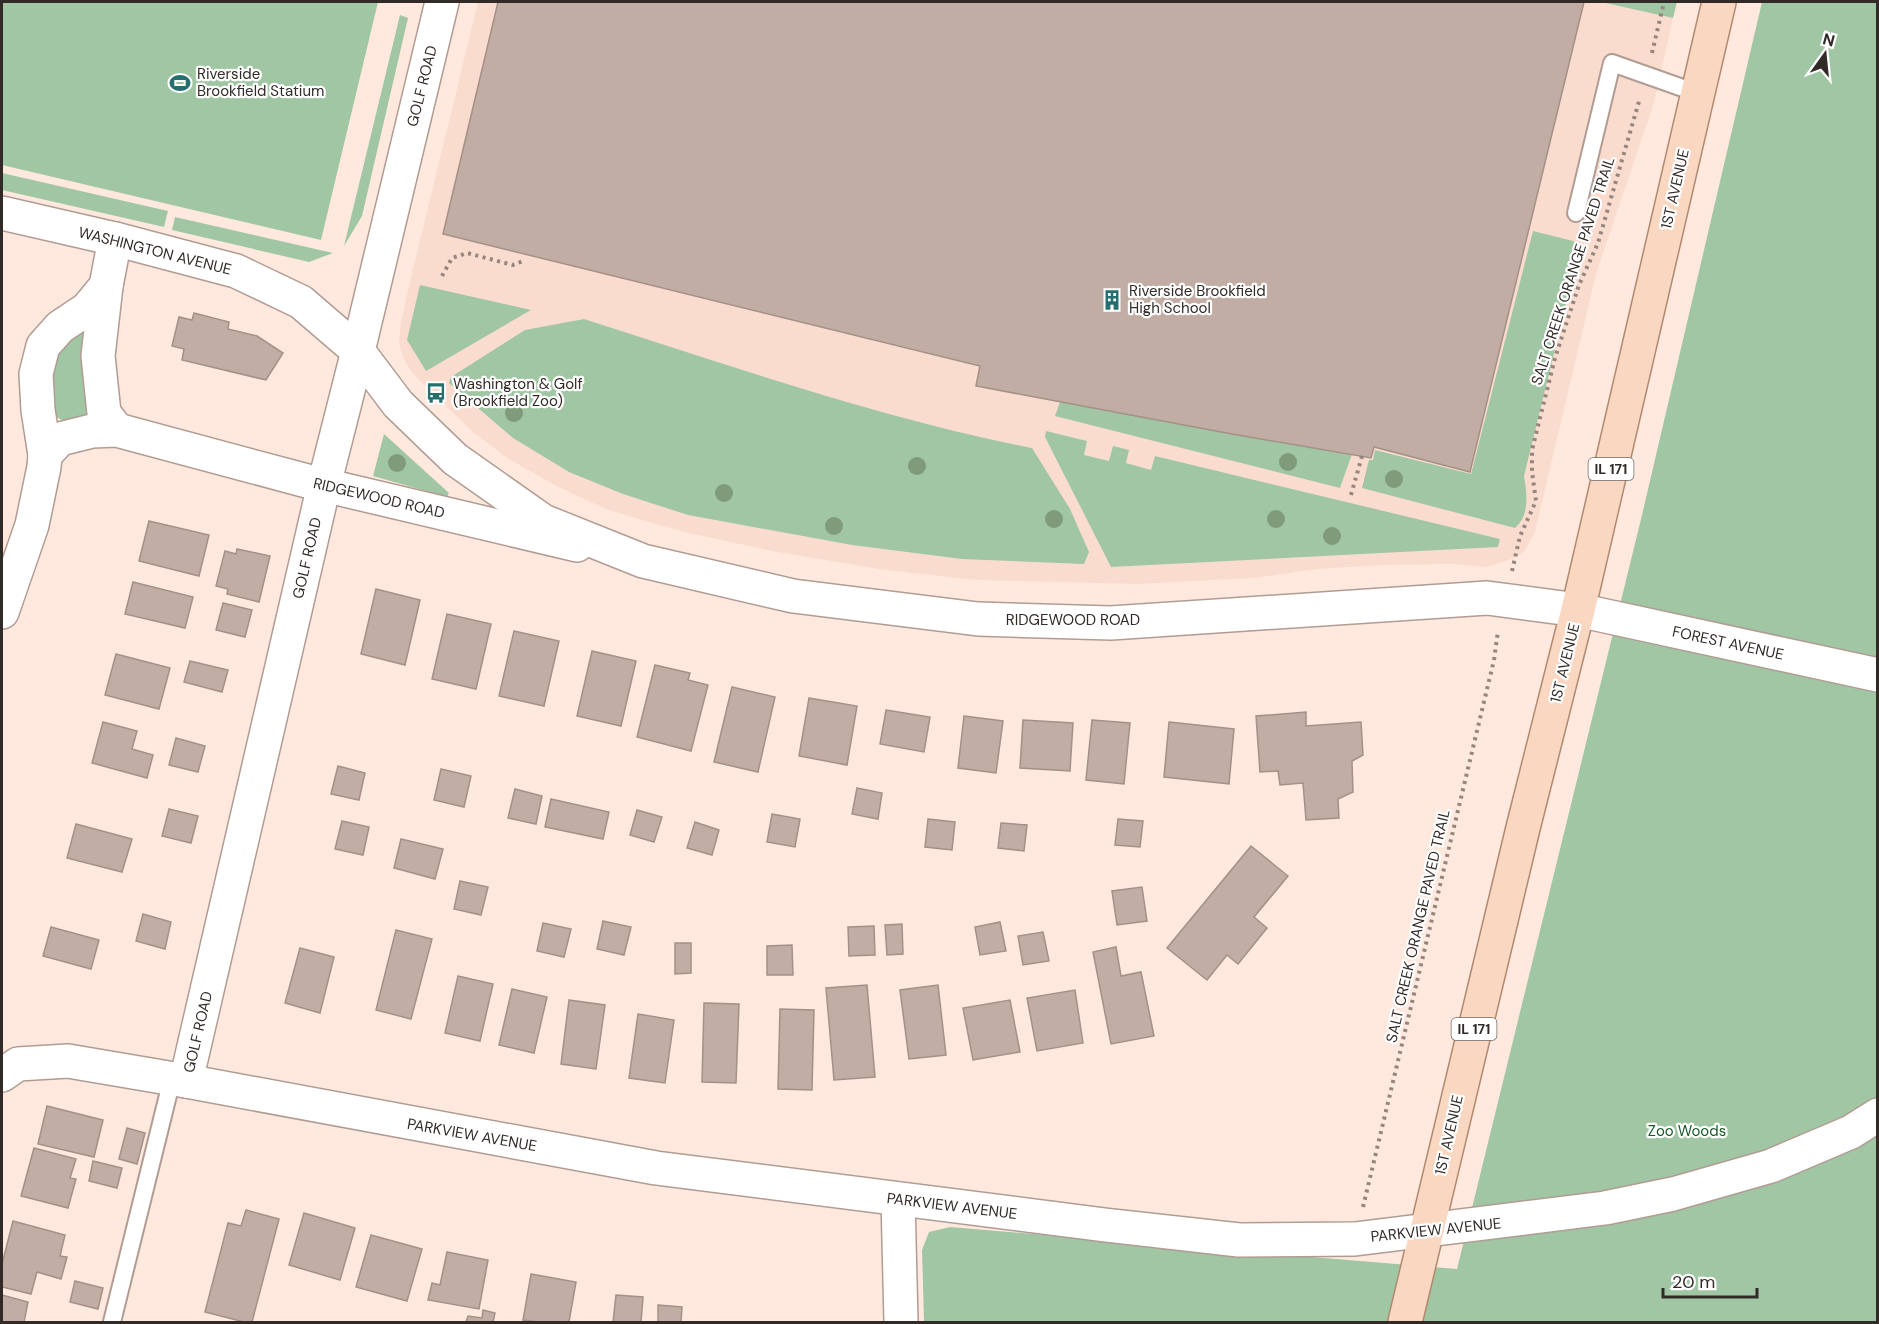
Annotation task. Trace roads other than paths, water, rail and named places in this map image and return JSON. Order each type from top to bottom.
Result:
[{"type":"main road","name":"1ST AVENUE","points":[[1405,1323],[1523,828],[1578,610],[1719,2]]},
{"type":"street","name":"GOLF ROAD","points":[[179,1080],[442,2]]},
{"type":"street","name":"WASHINGTON AVENUE","points":[[2,213],[236,271],[301,302],[358,351]]},
{"type":"street","points":[[115,240],[106,286],[99,346],[99,367],[104,413],[117,430]]},
{"type":"street","points":[[2,612],[32,525],[45,455],[38,410],[36,374],[43,346],[60,327],[87,309],[106,286]]},
{"type":"street","name":"RIDGEWOOD ROAD","points":[[358,351],[398,404],[455,459],[543,521],[643,561]]},
{"type":"street","name":"RIDGEWOOD ROAD","points":[[45,455],[60,439],[68,436],[92,431],[117,430],[324,485],[793,596],[978,620],[1111,623],[1487,598],[1578,610]]},
{"type":"street","name":"FOREST AVENUE","points":[[1578,610],[1878,675]]},
{"type":"street","name":"PARKVIEW AVENUE","points":[[10,1069],[68,1061],[656,1168],[1093,1224],[1239,1240],[1355,1239],[1605,1208],[1673,1194],[1770,1166],[1851,1132],[1878,1115]]},
{"type":"street","points":[[898,1199],[902,1323]]},
{"type":"lane","points":[[1576,213],[1612,63],[1698,93]]},
{"type":"lane","points":[[112,1323],[179,1080]]},
{"type":"place","name":"Riverside Brookfield Statium","points":[[180,83]]},
{"type":"place","name":"Riverside Brookfield High School","points":[[1112,300]]},
{"type":"place","name":"Washington & Golf (Brookfield Zoo)","points":[[436,393]]},
{"type":"park label","name":"Zoo Woods","points":[[1687,1131]]}]
